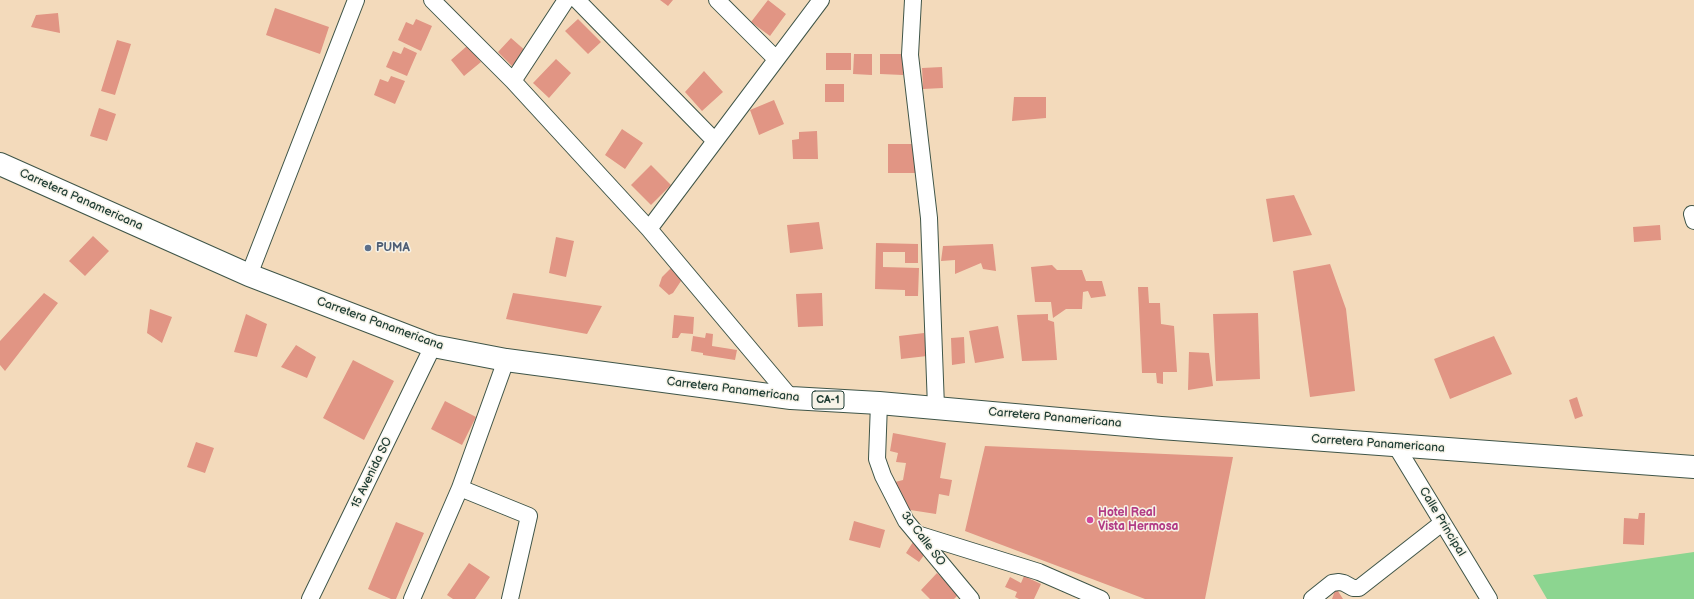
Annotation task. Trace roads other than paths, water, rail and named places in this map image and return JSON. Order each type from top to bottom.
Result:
[{"type":"highway","name":"Carretera Panamericana","points":[[0,164],[249,275],[433,346],[506,360],[791,398],[879,402],[1161,428],[1396,446],[1694,466]]},
{"type":"street","points":[[249,275],[356,0]]},
{"type":"street","points":[[432,0],[513,81],[649,229],[791,398]]},
{"type":"street","points":[[513,81],[566,0]]},
{"type":"street","points":[[577,0],[715,141]]},
{"type":"street","points":[[717,0],[776,60]]},
{"type":"street","points":[[649,229],[821,0]]},
{"type":"street","points":[[913,0],[910,55],[929,218],[936,407]]},
{"type":"street","name":"15 Avenida SO","points":[[310,599],[433,346]]},
{"type":"street","points":[[412,599],[460,488],[506,360]]},
{"type":"street","name":"3a Calle SO","points":[[879,402],[877,459],[883,476],[906,521],[971,599]]},
{"type":"street","name":"Calle Principal","points":[[1396,446],[1489,599]]},
{"type":"street","points":[[460,488],[530,516],[510,599]]},
{"type":"street","points":[[1312,599],[1332,583],[1339,582],[1353,588],[1357,594],[1442,523]]},
{"type":"street","points":[[917,534],[1039,572],[1101,599]]},
{"type":"place","name":"PUMA","points":[[368,248]]},
{"type":"place","name":"Hotel Real Vista Hermosa","points":[[1090,520]]}]
